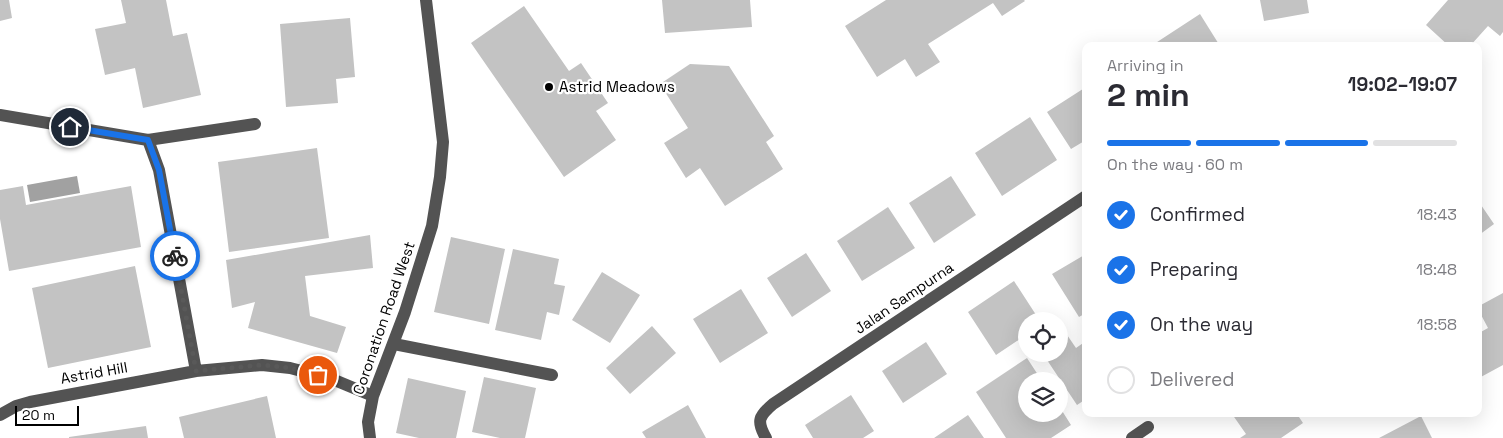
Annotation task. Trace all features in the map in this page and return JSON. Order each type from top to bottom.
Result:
[{"type":"street","name":"Coronation Road West","points":[[370,438],[368,422],[373,396],[394,344],[432,226],[440,168],[443,142],[426,0]]},
{"type":"street","points":[[0,115],[148,140],[255,124]]},
{"type":"street","points":[[148,140],[159,170],[196,371]]},
{"type":"street","name":"Jalan Sampurna","points":[[766,438],[760,426],[761,417],[773,404],[1082,199]]},
{"type":"street","points":[[394,344],[552,375]]},
{"type":"street","name":"Astrid Hill","points":[[0,415],[16,406],[30,402],[196,371],[262,365],[290,368],[332,379],[373,396]]},
{"type":"street","points":[[1132,438],[1148,427]]},
{"type":"shaded area","points":[[77,176],[80,193],[30,202],[27,185]]},
{"type":"building","points":[[0,0],[9,0],[12,18],[0,21]]},
{"type":"building","points":[[121,0],[166,0],[173,36],[187,33],[201,95],[143,108],[135,68],[105,75],[95,29],[126,23]]},
{"type":"building","name":"Astrid Meadows","points":[[662,0],[750,0],[752,27],[665,33]]},
{"type":"building","points":[[886,0],[1025,1],[1002,16],[993,3],[928,44],[940,62],[916,77],[905,59],[877,77],[845,26]]},
{"type":"building","points":[[1260,0],[1307,0],[1309,13],[1264,21]]},
{"type":"building","points":[[1448,0],[1503,0],[1503,32],[1500,36],[1488,26],[1474,42],[1445,42],[1426,25]]},
{"type":"building","name":"Astrid Meadows","points":[[524,6],[569,71],[581,63],[608,103],[596,111],[616,140],[564,177],[471,43]]},
{"type":"building","points":[[1200,14],[1218,42],[1157,42]]},
{"type":"building","points":[[350,18],[355,77],[336,79],[338,103],[286,107],[280,24]]},
{"type":"building","name":"Astrid Meadows","points":[[690,64],[729,66],[774,136],[766,142],[783,169],[725,206],[700,168],[686,178],[664,143],[688,128],[660,84]]},
{"type":"building","points":[[1082,90],[1082,142],[1071,149],[1047,112]]},
{"type":"building","points":[[1030,117],[1057,160],[1002,196],[975,153]]},
{"type":"building","points":[[317,148],[329,238],[229,252],[218,162]]},
{"type":"building","points":[[951,176],[976,215],[934,243],[909,203]]},
{"type":"building","points":[[23,186],[26,205],[131,186],[141,247],[9,271],[0,219],[0,190]]},
{"type":"building","points":[[1482,206],[1494,224],[1482,233]]},
{"type":"building","points":[[888,207],[915,248],[862,281],[837,241]]},
{"type":"building","points":[[370,235],[373,268],[305,276],[310,316],[346,327],[337,353],[248,328],[255,302],[232,308],[226,260]]},
{"type":"building","points":[[451,237],[505,249],[489,324],[434,312]]},
{"type":"building","points":[[513,249],[559,259],[554,284],[565,286],[559,315],[547,312],[541,340],[495,330]]},
{"type":"building","points":[[806,253],[831,291],[792,317],[767,278]]},
{"type":"building","points":[[1082,256],[1082,315],[1079,317],[1052,274]]},
{"type":"building","points":[[135,266],[151,347],[48,368],[32,288]]},
{"type":"building","points":[[602,272],[640,295],[610,343],[572,320]]},
{"type":"building","points":[[1014,281],[1034,312],[1018,312],[1018,340],[996,355],[968,312]]},
{"type":"building","points":[[741,289],[768,333],[720,363],[693,319]]},
{"type":"building","points":[[1503,293],[1503,365],[1482,376],[1482,331],[1488,328],[1482,317],[1482,304]]},
{"type":"building","points":[[652,326],[676,353],[630,394],[606,368]]},
{"type":"building","points":[[1068,336],[1076,348],[1082,344],[1082,402],[1077,405],[1068,392],[1068,372],[1055,372],[1048,362],[1068,362]]},
{"type":"building","points":[[926,342],[947,374],[903,403],[882,371]]},
{"type":"building","points":[[1021,362],[1030,362],[1036,372],[1018,372],[1018,422],[1068,422],[1068,420],[1071,425],[1051,438],[1006,438],[976,392]]},
{"type":"building","points":[[484,377],[536,388],[525,438],[500,438],[472,432]]},
{"type":"building","points":[[408,378],[466,391],[456,438],[419,438],[396,433]]},
{"type":"building","points":[[851,395],[874,431],[863,438],[813,438],[805,425]]},
{"type":"building","points":[[267,396],[276,438],[184,438],[179,417]]},
{"type":"building","points":[[688,405],[706,438],[646,438],[642,432]]},
{"type":"building","points":[[968,415],[984,438],[934,438]]},
{"type":"building","points":[[1234,417],[1299,417],[1303,423],[1281,438],[1240,438],[1246,434]]},
{"type":"building","points":[[1422,417],[1432,438],[1379,438]]},
{"type":"building","points":[[146,426],[148,438],[69,438],[69,437]]},
{"type":"way so far","points":[[175,256],[196,371],[262,365],[290,368],[318,375]]},
{"type":"place","name":"Astrid Meadows","points":[[549,87]]},
{"type":"route","points":[[70,127],[148,140],[159,170],[175,256]]}]
